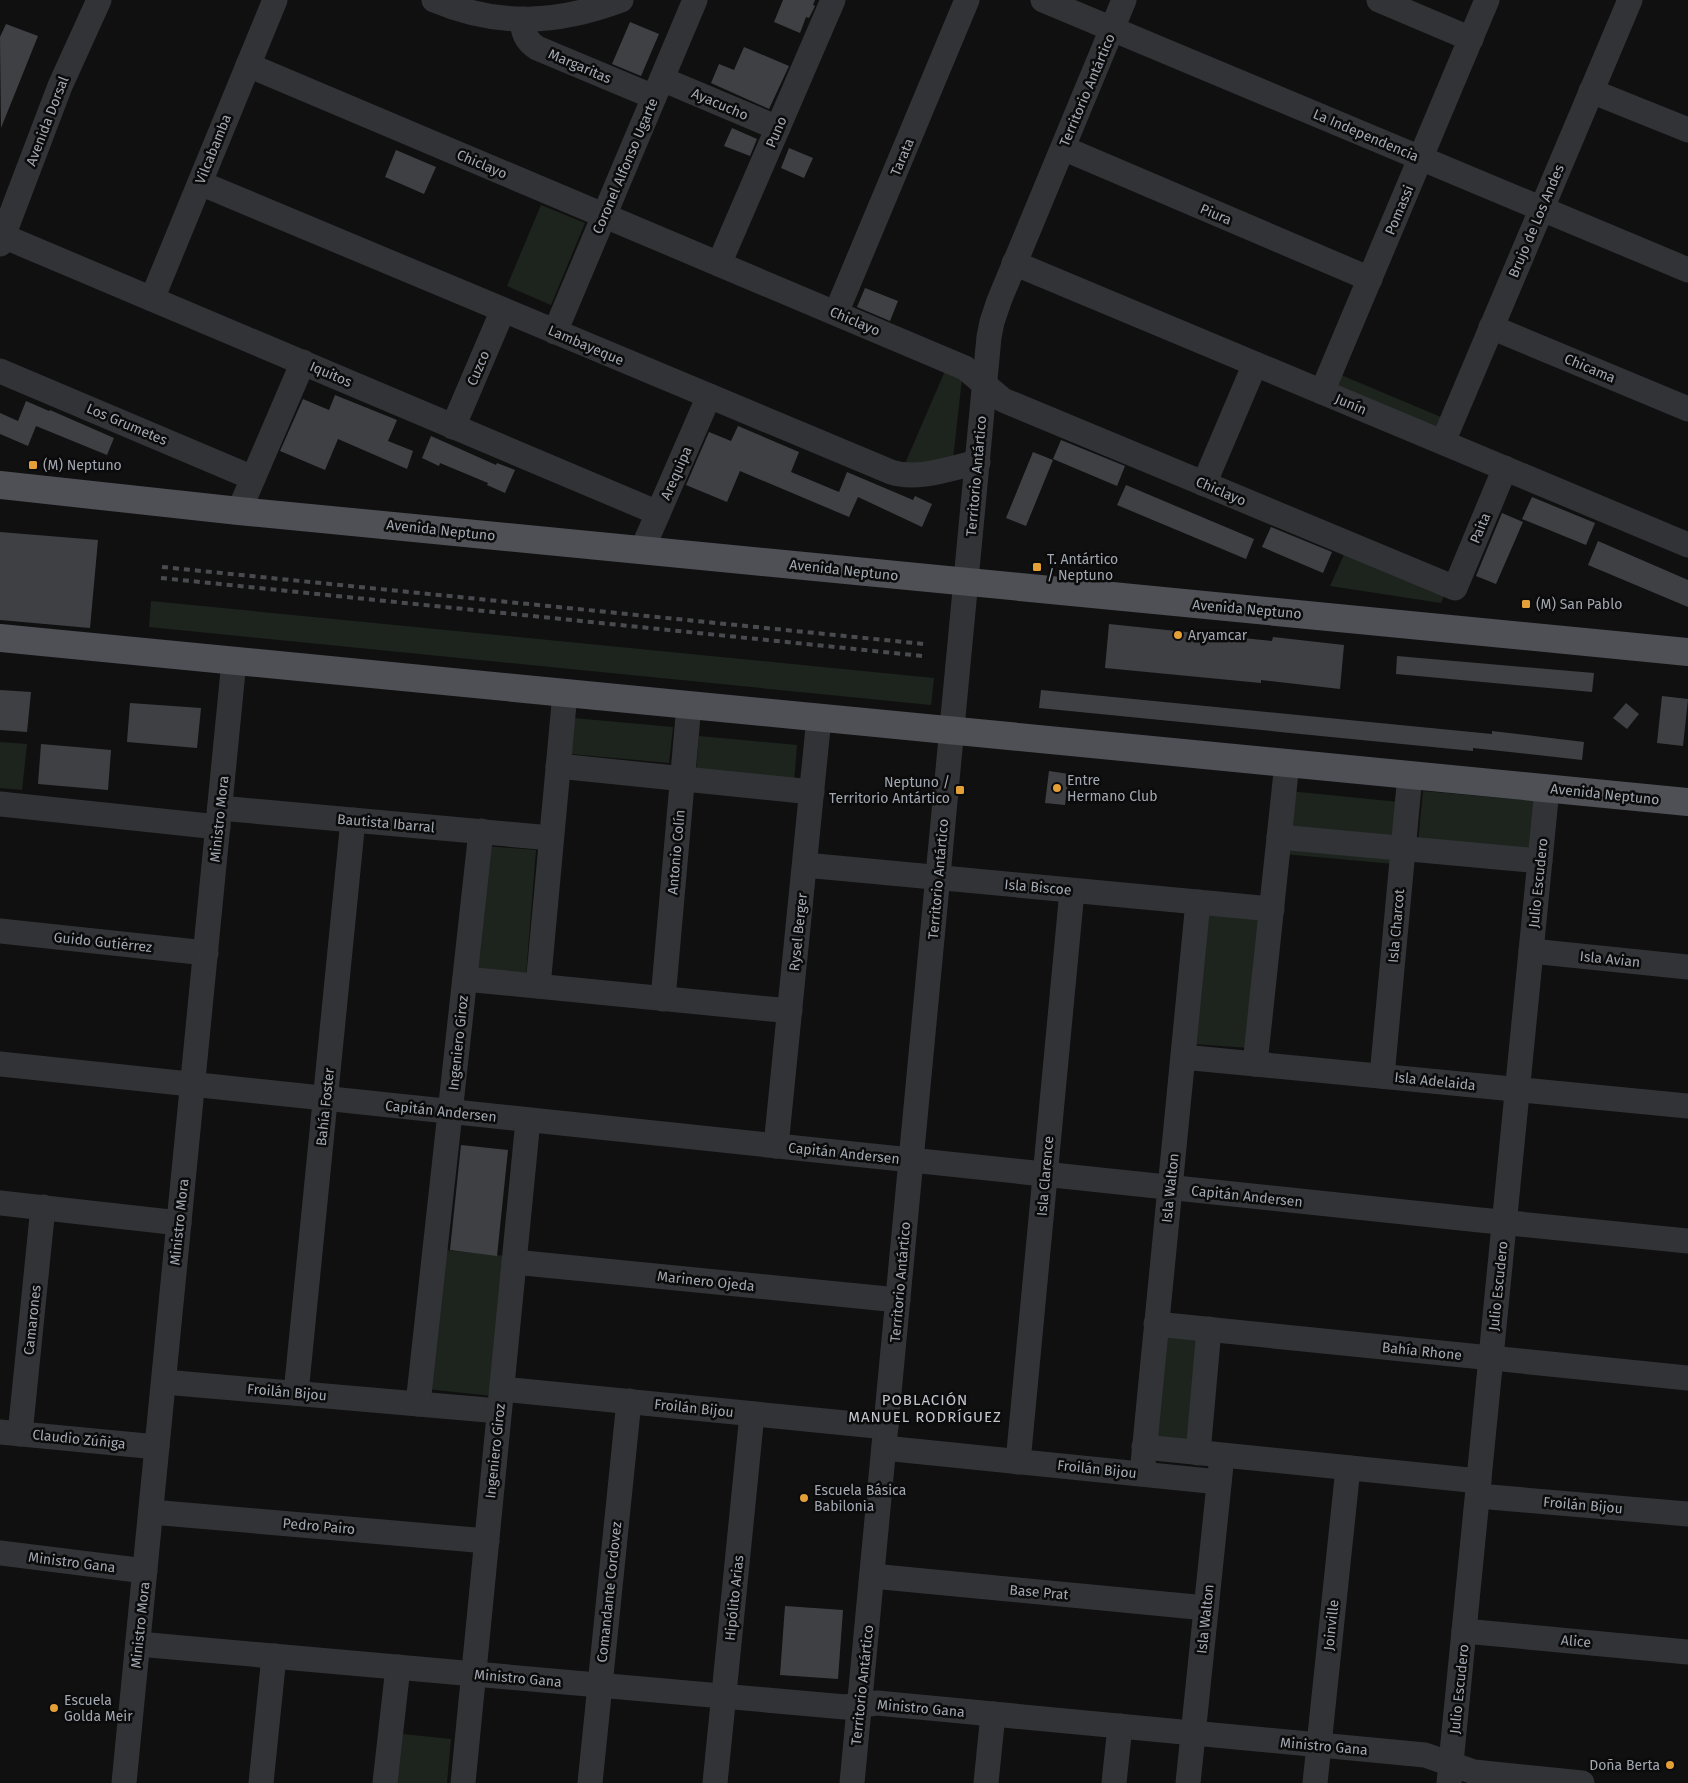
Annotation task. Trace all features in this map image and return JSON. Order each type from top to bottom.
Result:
[{"type":"main road","name":"Avenida Neptuno","points":[[0,485],[239,511],[1688,652]]},
{"type":"main road","name":"Avenida Neptuno","points":[[0,638],[1688,802]]},
{"type":"street","name":"Avenida Dorsal","points":[[2,240],[60,86],[99,0]]},
{"type":"street","name":"Vilcabamba","points":[[152,299],[275,0]]},
{"type":"street","points":[[440,1],[478,15],[501,19],[523,19],[544,18],[583,6],[622,0]]},
{"type":"street","name":"Coronel Alfonso Ugarte","points":[[555,332],[695,0]]},
{"type":"street","name":"Puno","points":[[719,264],[833,0]]},
{"type":"street","name":"Tarata","points":[[836,313],[967,0]]},
{"type":"street","name":"La Independencia","points":[[1044,0],[1688,270]]},
{"type":"street","name":"Territorio Antártico","points":[[852,1783],[984,383],[992,322],[1014,264],[1124,0]]},
{"type":"street","points":[[1379,0],[1471,39]]},
{"type":"street","name":"Pomassi","points":[[1322,392],[1487,0]]},
{"type":"street","name":"Brujo de Los Andes","points":[[1443,442],[1630,0]]},
{"type":"street","name":"Margaritas","points":[[523,19],[525,35],[532,45],[537,48],[658,88]]},
{"type":"street","name":"Chiclayo","points":[[248,65],[966,368],[1003,400],[1455,588]]},
{"type":"street","name":"Ayacucho","points":[[658,88],[778,128]]},
{"type":"street","points":[[1591,91],[1688,130]]},
{"type":"street","name":"Piura","points":[[1063,148],[1370,279]]},
{"type":"street","name":"Lambayeque","points":[[200,183],[897,474],[917,476],[978,462]]},
{"type":"street","name":"Iquitos","points":[[2,240],[152,299],[658,513]]},
{"type":"street","name":"Junín","points":[[1014,264],[1688,544]]},
{"type":"street","name":"Cuzco","points":[[454,427],[503,310]]},
{"type":"street","name":"Chicama","points":[[1491,327],[1688,410]]},
{"type":"street","points":[[239,511],[303,362]]},
{"type":"street","points":[[1204,484],[1255,364]]},
{"type":"street","name":"Los Grumetes","points":[[0,370],[253,478]]},
{"type":"street","name":"Arequipa","points":[[642,550],[709,396]]},
{"type":"street","name":"Paita","points":[[1455,588],[1505,468]]},
{"type":"street","name":"Ministro Mora","points":[[124,1783],[234,661]]},
{"type":"street","points":[[538,986],[564,693]]},
{"type":"street","name":"Antonio Colín","points":[[663,999],[689,705]]},
{"type":"street","name":"Rysel Berger","points":[[776,1146],[820,718]]},
{"type":"street","points":[[1255,1064],[1287,763]]},
{"type":"street","points":[[558,766],[812,792]]},
{"type":"street","name":"Isla Charcot","points":[[1382,1076],[1410,775]]},
{"type":"street","name":"Julio Escudero","points":[[1450,1773],[1548,788]]},
{"type":"street","name":"Bautista Ibarral","points":[[0,804],[219,818],[354,820],[551,838]]},
{"type":"street","name":"Bahía Foster","points":[[296,1393],[354,820]]},
{"type":"street","name":"Ingeniero Giroz","points":[[418,1404],[481,831]]},
{"type":"street","points":[[1279,837],[1540,861]]},
{"type":"street","name":"Isla Biscoe","points":[[805,865],[1272,909]]},
{"type":"street","name":"Isla Clarence","points":[[1018,1462],[1072,891]]},
{"type":"street","name":"Isla Walton","points":[[1142,1474],[1198,902]]},
{"type":"street","name":"Guido Gutiérrez","points":[[0,931],[206,953]]},
{"type":"street","name":"Isla Avian","points":[[1532,951],[1688,967]]},
{"type":"street","points":[[465,979],[790,1011]]},
{"type":"street","name":"Isla Adelaida","points":[[1183,1057],[1688,1106]]},
{"type":"street","name":"Capitán Andersen","points":[[0,1064],[1688,1241]]},
{"type":"street","name":"Ingeniero Giroz","points":[[463,1783],[528,1120]]},
{"type":"street","points":[[0,1203],[179,1223]]},
{"type":"street","name":"Camarones","points":[[10,1433],[43,1207]]},
{"type":"street","name":"Marinero Ojeda","points":[[514,1262],[898,1300]]},
{"type":"street","name":"Bahía Rhone","points":[[1156,1324],[1688,1378]]},
{"type":"street","name":"Isla Walton","points":[[1188,1783],[1219,1482],[1210,1454],[1209,1329]]},
{"type":"street","name":"Froilán Bijou","points":[[164,1382],[418,1404],[500,1400],[629,1401],[752,1414],[1018,1462],[1219,1482]]},
{"type":"street","name":"Comandante Cordovez","points":[[590,1783],[629,1401]]},
{"type":"street","name":"Hipólito Arias","points":[[715,1783],[752,1414]]},
{"type":"street","name":"Claudio Zúñiga","points":[[10,1433],[157,1447]]},
{"type":"street","name":"Froilán Bijou","points":[[1144,1448],[1348,1468],[1478,1489],[1688,1514]]},
{"type":"street","name":"Joinville","points":[[1315,1783],[1348,1468]]},
{"type":"street","name":"Pedro Pairo","points":[[151,1512],[487,1540]]},
{"type":"street","name":"Ministro Gana","points":[[0,1553],[145,1571]]},
{"type":"street","name":"Base Prat","points":[[872,1576],[1206,1608]]},
{"type":"street","name":"Alice","points":[[1464,1631],[1688,1652]]},
{"type":"street","name":"Ministro Gana","points":[[138,1644],[845,1707],[877,1703],[1425,1755],[1450,1773],[1474,1772],[1582,1783]]},
{"type":"street","points":[[261,1783],[274,1656]]},
{"type":"street","points":[[386,1783],[398,1667]]},
{"type":"street","points":[[986,1783],[993,1714]]},
{"type":"street","points":[[1114,1783],[1120,1726]]},
{"type":"shaded area","points":[[541,205],[585,223],[551,305],[507,286]]},
{"type":"shaded area","points":[[945,371],[962,378],[953,459],[904,466]]},
{"type":"shaded area","points":[[1341,375],[1441,417],[1434,434],[1334,392]]},
{"type":"shaded area","points":[[1346,550],[1445,593],[1441,603],[1330,586]]},
{"type":"shaded area","points":[[151,601],[934,678],[931,705],[149,627]]},
{"type":"shaded area","points":[[574,718],[673,727],[669,763],[571,754]]},
{"type":"shaded area","points":[[699,736],[797,745],[794,782],[696,773]]},
{"type":"shaded area","points":[[0,742],[27,744],[22,790],[0,788]]},
{"type":"shaded area","points":[[1289,791],[1399,802],[1394,864],[1283,854]]},
{"type":"shaded area","points":[[1423,791],[1534,801],[1528,864],[1417,854]]},
{"type":"shaded area","points":[[486,846],[536,850],[526,975],[476,971]]},
{"type":"shaded area","points":[[1206,909],[1263,917],[1249,1048],[1194,1044]]},
{"type":"shaded area","points":[[444,1250],[506,1256],[492,1396],[427,1389]]},
{"type":"shaded area","points":[[1162,1336],[1199,1340],[1190,1441],[1153,1438]]},
{"type":"shaded area","points":[[403,1734],[451,1739],[447,1783],[397,1783]]},
{"type":"building","points":[[783,0],[815,0],[813,5],[815,6],[809,18],[806,17],[800,33],[774,22]]},
{"type":"building","points":[[630,22],[659,34],[641,76],[612,64]]},
{"type":"building","points":[[6,24],[38,36],[1,128],[0,37]]},
{"type":"building","points":[[744,47],[789,66],[769,109],[711,83],[719,64],[734,70]]},
{"type":"building","points":[[732,128],[757,139],[750,156],[724,146]]},
{"type":"building","points":[[789,148],[813,158],[804,178],[781,168]]},
{"type":"building","points":[[396,150],[436,167],[424,194],[385,177]]},
{"type":"building","points":[[865,288],[898,301],[890,321],[857,307]]},
{"type":"building","points":[[335,395],[397,420],[388,441],[413,451],[407,469],[338,439],[325,470],[280,451],[303,399],[329,410]]},
{"type":"building","points":[[26,401],[114,438],[107,455],[36,426],[28,446],[0,434],[0,413],[18,421]]},
{"type":"building","points":[[738,426],[799,452],[791,472],[839,492],[847,472],[913,500],[915,496],[932,504],[922,527],[858,497],[849,517],[740,471],[727,502],[686,485],[709,432],[731,441]]},
{"type":"building","points":[[431,436],[496,465],[497,463],[515,470],[505,493],[487,485],[488,483],[440,463],[439,466],[422,458]]},
{"type":"building","points":[[1061,440],[1125,466],[1117,486],[1053,459]]},
{"type":"building","points":[[1033,452],[1053,460],[1026,526],[1006,518]]},
{"type":"building","points":[[1126,485],[1254,539],[1246,559],[1117,505]]},
{"type":"building","points":[[1532,497],[1595,523],[1586,545],[1522,519]]},
{"type":"building","points":[[1502,513],[1523,522],[1496,584],[1476,576]]},
{"type":"building","points":[[1271,527],[1332,552],[1323,573],[1262,547]]},
{"type":"building","points":[[0,532],[98,540],[90,628],[0,620]]},
{"type":"building","points":[[1598,541],[1688,580],[1688,607],[1588,565]]},
{"type":"building","points":[[1109,624],[1272,641],[1273,637],[1344,645],[1340,689],[1261,680],[1261,683],[1105,668]]},
{"type":"building","points":[[1397,656],[1594,673],[1592,692],[1396,674]]},
{"type":"building","points":[[0,690],[31,692],[27,732],[0,730]]},
{"type":"building","points":[[1041,690],[1492,734],[1492,731],[1584,742],[1582,760],[1473,748],[1473,751],[1039,708]]},
{"type":"building","points":[[1662,696],[1688,699],[1683,746],[1657,743]]},
{"type":"building","points":[[130,703],[201,708],[197,748],[127,742]]},
{"type":"building","points":[[1626,703],[1639,714],[1627,729],[1613,718]]},
{"type":"building","points":[[41,744],[111,750],[108,790],[38,784]]},
{"type":"building","name":"Entre Hermano Club","points":[[1049,771],[1069,774],[1065,805],[1045,803]]},
{"type":"building","points":[[461,1145],[508,1150],[497,1256],[450,1250]]},
{"type":"building","points":[[785,1606],[843,1610],[838,1679],[780,1675]]},
{"type":"railway","points":[[162,567],[924,644]]},
{"type":"railway","points":[[161,578],[923,656]]},
{"type":"place","name":"(M) Neptuno","points":[[33,465]]},
{"type":"place","name":"T. Antártico / Neptuno","points":[[1037,567]]},
{"type":"place","name":"(M) San Pablo","points":[[1526,604]]},
{"type":"place","name":"Aryamcar","points":[[1178,635]]},
{"type":"place","name":"Entre Hermano Club","points":[[1057,788]]},
{"type":"place","name":"Neptuno / Territorio Antártico","points":[[960,790]]},
{"type":"place","name":"Escuela Básica Babilonia","points":[[804,1498]]},
{"type":"place","name":"Escuela Golda Meir","points":[[54,1708]]},
{"type":"place","name":"Doña Berta","points":[[1670,1765]]},
{"type":"district","name":"POBLACIÓN MANUEL RODRÍGUEZ","points":[[925,1408]]}]
